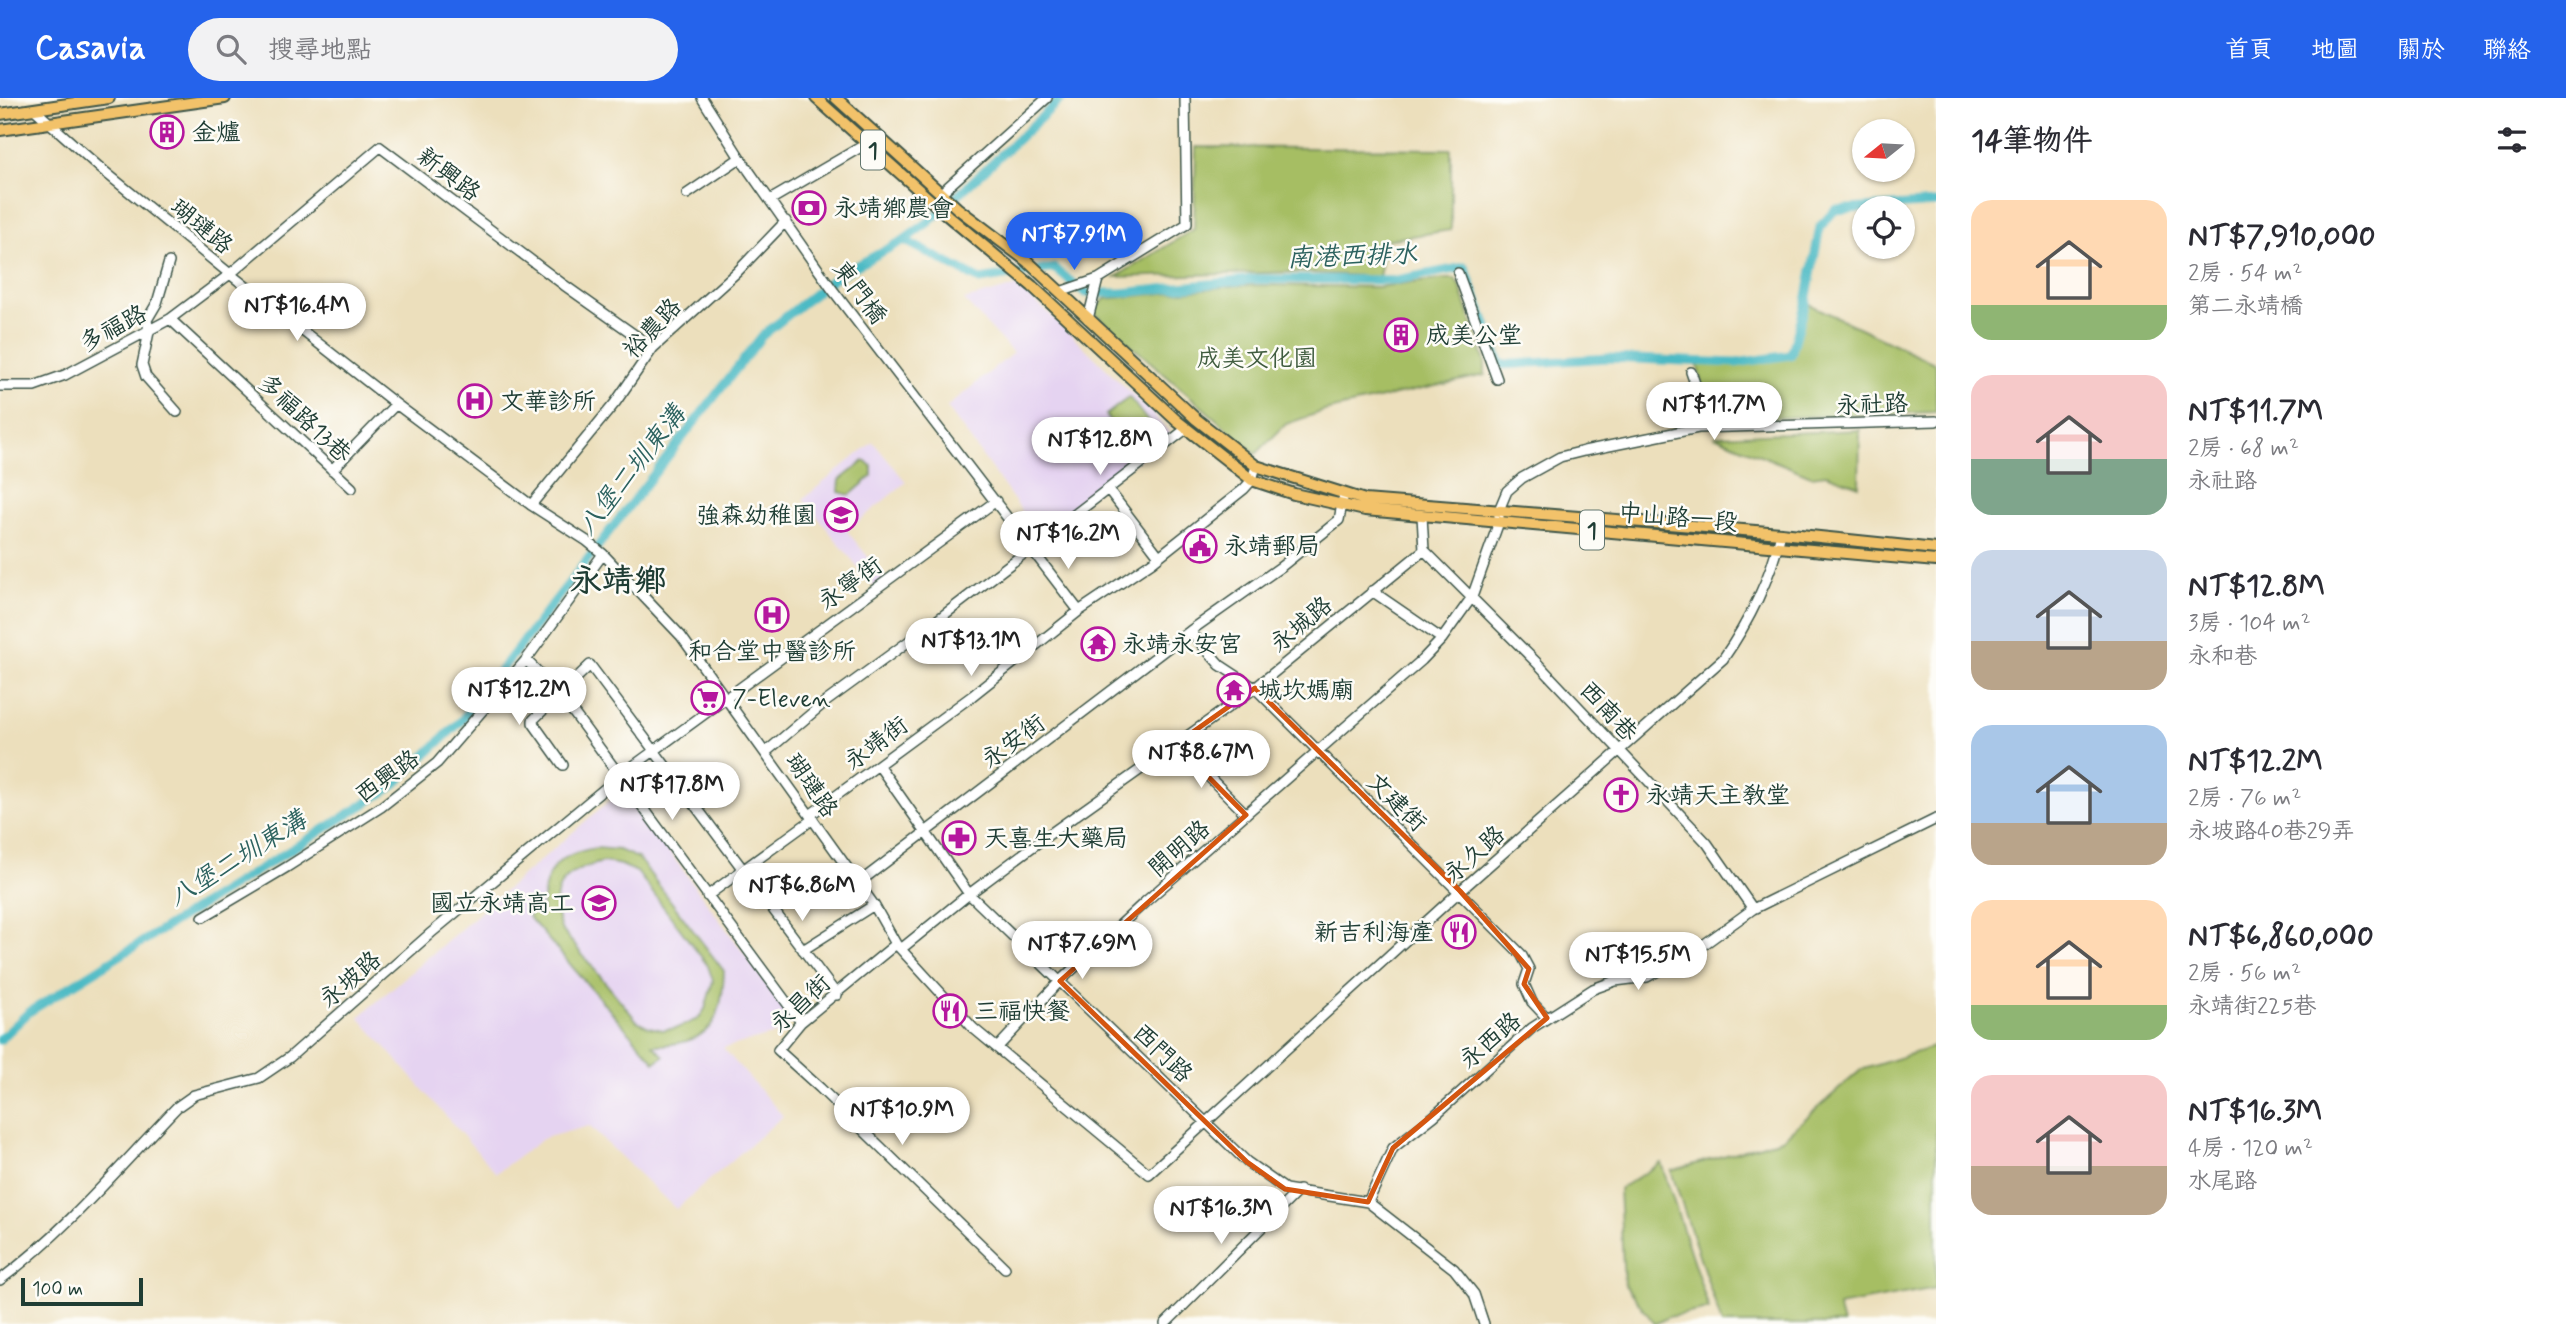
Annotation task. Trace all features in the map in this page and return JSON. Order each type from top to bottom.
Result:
[{"type":"main road","points":[[0,114],[109,98]]},
{"type":"main road","points":[[0,130],[225,98]]},
{"type":"main road","name":"1","points":[[816,98],[948,216],[1032,286],[1186,429],[1252,480]]},
{"type":"main road","name":"1","points":[[836,98],[957,208],[1027,261],[1196,419],[1256,466]]},
{"type":"main road","name":"中山路一段","points":[[1256,466],[1365,500],[1777,548],[1936,561]]},
{"type":"main road","name":"中山路一段","points":[[1252,480],[1342,506],[1422,516],[1499,516],[1781,533],[1936,549]]},
{"type":"street","name":"東門橋","points":[[702,98],[740,159],[832,289],[1079,611]]},
{"type":"street","points":[[941,193],[1046,98]]},
{"type":"street","points":[[1060,292],[1098,279],[1187,224],[1185,98]]},
{"type":"street","name":"瑚璉路","points":[[34,109],[99,167],[230,274],[396,404],[531,505],[587,541],[602,554],[681,636],[766,751],[874,905],[899,946],[973,1028],[1149,1174]]},
{"type":"street","points":[[770,200],[866,144]]},
{"type":"street","name":"新興路","points":[[230,274],[380,147],[653,348]]},
{"type":"street","points":[[687,194],[740,159]]},
{"type":"street","name":"裕農路","points":[[531,505],[615,403],[653,348],[737,272],[786,221]]},
{"type":"street","points":[[169,262],[157,303],[147,320],[149,332],[142,365],[146,377],[177,412]]},
{"type":"street","points":[[1458,273],[1497,379]]},
{"type":"street","name":"多福路","points":[[0,386],[34,386],[65,375],[149,332],[230,274]]},
{"type":"street","points":[[1088,319],[1098,279]]},
{"type":"street","name":"多福路13巷","points":[[170,319],[352,488]]},
{"type":"street","points":[[1691,372],[1710,428]]},
{"type":"street","points":[[332,470],[396,404]]},
{"type":"street","name":"永社路","points":[[1499,516],[1507,491],[1522,478],[1560,457],[1672,433],[1710,428],[1936,421]]},
{"type":"street","points":[[766,751],[824,703],[1186,429]]},
{"type":"street","points":[[1252,480],[1256,466]]},
{"type":"street","name":"永靖街","points":[[707,896],[1079,611],[1159,556],[1252,480]]},
{"type":"street","points":[[1108,489],[1159,556]]},
{"type":"street","name":"永安街","points":[[858,884],[1190,631],[1282,566],[1339,520],[1344,494]]},
{"type":"street","name":"永寧街","points":[[727,698],[786,652],[996,501]]},
{"type":"street","points":[[1422,516],[1424,550]]},
{"type":"street","name":"開明路","points":[[997,1048],[1059,981],[1316,750],[1422,660],[1442,639],[1472,597],[1499,516]]},
{"type":"street","name":"永久路","points":[[1149,1174],[1460,891],[1723,659],[1748,619],[1781,533]]},
{"type":"street","name":"永城路","points":[[969,894],[1255,688],[1424,550]]},
{"type":"street","name":"西南巷","points":[[1424,550],[1707,844],[1753,909]]},
{"type":"street","name":"西興路","points":[[203,916],[381,807],[437,763],[526,660],[602,554]]},
{"type":"street","points":[[1372,591],[1442,639]]},
{"type":"street","name":"文建街","points":[[1190,631],[1220,665],[1255,688],[1521,954],[1529,969],[1524,984],[1532,1002],[1547,1018]]},
{"type":"street","points":[[526,660],[559,693],[800,1022]]},
{"type":"street","points":[[563,765],[533,720],[590,665],[837,995]]},
{"type":"street","name":"永坡路","points":[[0,1280],[34,1253],[177,1107],[194,1095],[259,1078],[290,1057],[431,933],[621,775],[727,698]]},
{"type":"street","points":[[1177,744],[1246,814]]},
{"type":"street","name":"西門路","points":[[878,766],[969,894],[1247,1162],[1285,1189],[1368,1202]]},
{"type":"street","name":"永西路","points":[[1368,1202],[1393,1148],[1434,1116],[1511,1044],[1547,1018],[1593,989],[1615,981],[1647,977],[1699,948],[1753,909],[1936,819]]},
{"type":"street","points":[[803,901],[848,869]]},
{"type":"street","name":"永昌街","points":[[969,894],[800,1022],[778,1051],[820,1088],[1005,1268]]},
{"type":"street","points":[[803,950],[874,905]]},
{"type":"street","points":[[1165,1324],[1299,1190]]},
{"type":"street","points":[[1368,1202],[1454,1269],[1474,1294],[1484,1324]]},
{"type":"highlighted area","points":[[1255,688],[1460,891],[1529,969],[1524,984],[1547,1018],[1393,1148],[1368,1202],[1285,1189],[1247,1162],[1060,981],[1246,815],[1176,744]]},
{"type":"shaded area","points":[[1017,286],[1054,318],[1153,414],[1171,435],[1039,535],[947,407],[1013,353],[964,300]]},
{"type":"shaded area","name":"強森幼稚園","points":[[873,442],[906,482],[847,531],[885,578],[874,587],[803,499]]},
{"type":"shaded area","name":"國立永靖高工","points":[[623,789],[791,1017],[779,1033],[723,1048],[783,1116],[676,1209],[589,1126],[544,1138],[496,1173],[359,1017]]},
{"type":"green space","name":"成美文化園","points":[[1196,147],[1451,149],[1451,230],[1386,240],[1379,277],[1297,272],[1116,277],[1194,229]]},
{"type":"green space","name":"成美文化園","points":[[1455,279],[1460,287],[1485,362],[1485,375],[1324,411],[1286,424],[1256,454],[1092,311],[1105,299],[1243,285],[1377,287]]},
{"type":"green space","points":[[1809,304],[1936,364],[1936,412],[1735,419],[1708,417],[1697,362],[1736,363],[1790,355]]},
{"type":"green space","points":[[1129,397],[1160,437],[1135,456],[1106,415]]},
{"type":"green space","points":[[1860,430],[1859,486],[1826,474],[1811,476],[1714,436]]},
{"type":"green space","points":[[864,461],[872,466],[872,476],[850,495],[839,492],[840,480]]},
{"type":"green space","points":[[597,848],[619,850],[638,858],[724,971],[720,1004],[709,1028],[688,1041],[653,1045],[664,1056],[655,1062],[528,916],[536,909],[542,913],[545,886],[554,867],[561,860]],"holes":[[[604,862],[637,872],[708,966],[713,981],[705,1009],[698,1019],[677,1028],[663,1030],[637,1021],[561,929],[556,902],[562,883],[569,876],[590,865]]]},
{"type":"green space","points":[[1936,1046],[1936,1288],[1838,1306],[1843,1324],[1722,1324],[1671,1171],[1782,1139],[1861,1070]]},
{"type":"green space","points":[[1661,1163],[1709,1309],[1668,1317],[1655,1324],[1624,1284],[1619,1189]]},
{"type":"waterway","name":"八堡二圳東溝","points":[[0,1040],[29,1012],[392,787],[461,721],[762,336],[834,278],[904,240],[930,221],[1062,98]]},
{"type":"waterway","name":"南港西排水","points":[[904,240],[980,280],[1054,268],[1085,293],[1122,293],[1257,279],[1396,280],[1465,267],[1501,365],[1608,358],[1736,363],[1791,355],[1806,302],[1820,227],[1835,210],[1936,203]]},
{"type":"place","name":"金爐","points":[[167,132]]},
{"type":"place","name":"永靖鄉農會","points":[[809,208]]},
{"type":"place","name":"成美公堂","points":[[1401,335]]},
{"type":"place","name":"文華診所","points":[[475,401]]},
{"type":"place","name":"強森幼稚園","points":[[841,515]]},
{"type":"place","name":"永靖郵局","points":[[1200,546]]},
{"type":"place","name":"和合堂中醫診所","points":[[772,615]]},
{"type":"place","name":"永靖永安宮","points":[[1098,644]]},
{"type":"place","name":"城坎媽廟","points":[[1234,690]]},
{"type":"place","name":"7-Eleven","points":[[708,698]]},
{"type":"place","name":"永靖天主教堂","points":[[1621,795]]},
{"type":"place","name":"天喜生大藥局","points":[[959,838]]},
{"type":"place","name":"國立永靖高工","points":[[599,903]]},
{"type":"place","name":"新吉利海產","points":[[1459,932]]},
{"type":"place","name":"三福快餐","points":[[950,1011]]},
{"type":"district","name":"永靖鄉","points":[[618,580]]}]
